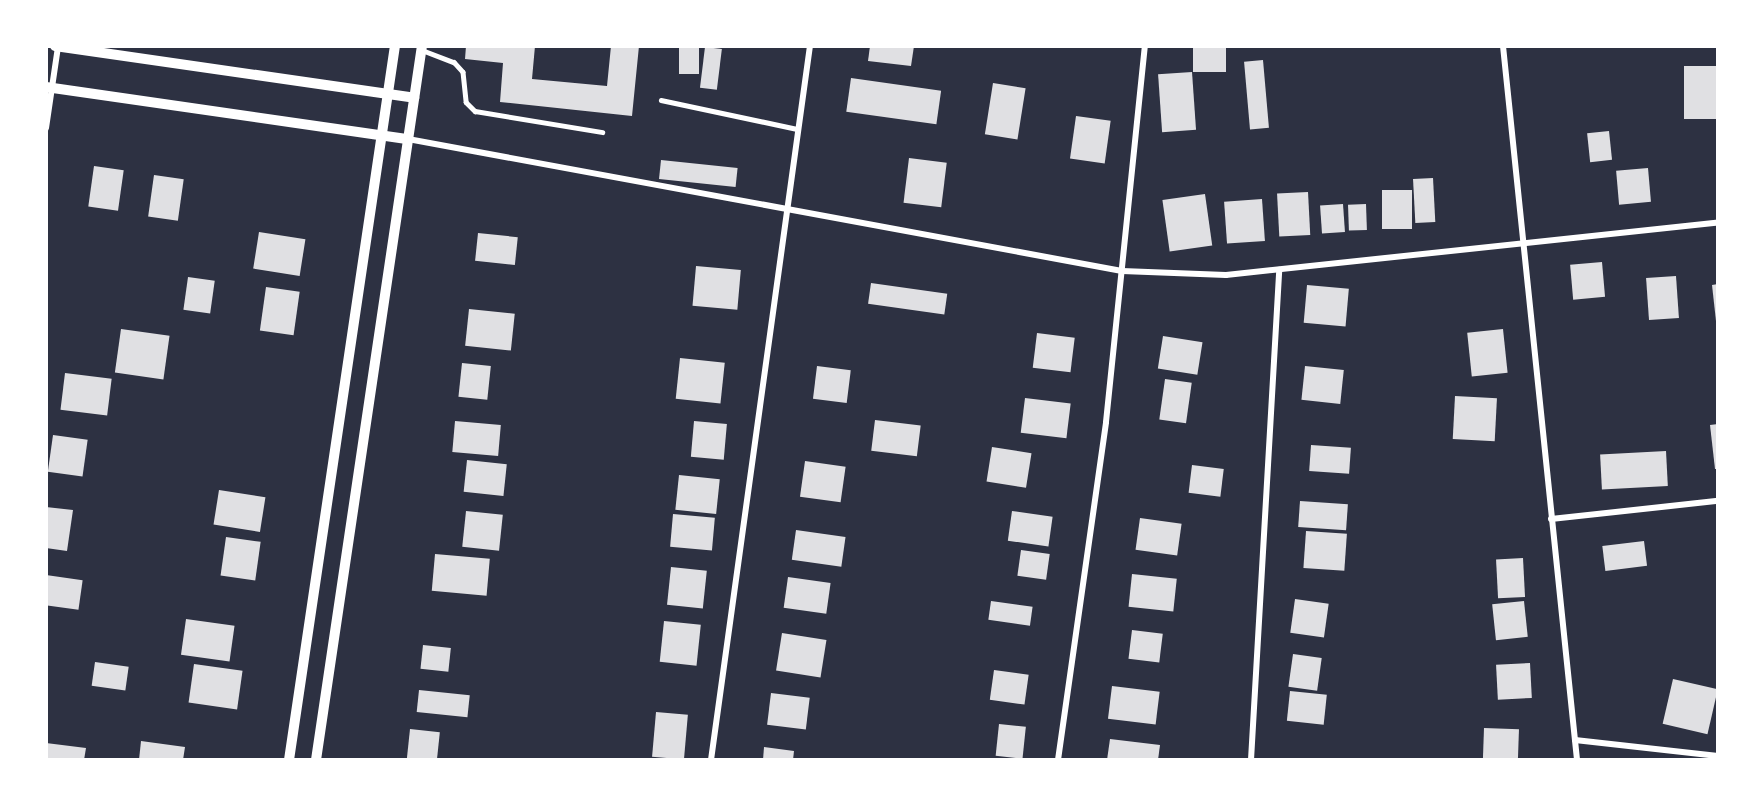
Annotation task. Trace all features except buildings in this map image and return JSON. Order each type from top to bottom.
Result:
[{"type":"street","points":[[289,759],[394,46]]},
{"type":"street","points":[[711,759],[810,46]]},
{"type":"street","points":[[1058,759],[1106,422],[1145,46]]},
{"type":"street","points":[[1503,46],[1577,759]]},
{"type":"street","points":[[46,128],[49,87],[57,47],[414,98]]},
{"type":"street","points":[[316,759],[422,48]]},
{"type":"street","points":[[49,87],[408,139],[787,207],[1122,271],[1226,275],[1718,222]]},
{"type":"street","points":[[1251,759],[1279,270]]},
{"type":"street","points":[[1551,519],[1718,501]]},
{"type":"street","points":[[1575,740],[1718,756]]},
{"type":"lane","points":[[422,48],[454,62],[463,72],[466,102],[475,111],[602,132]]},
{"type":"lane","points":[[661,100],[798,129]]}]
